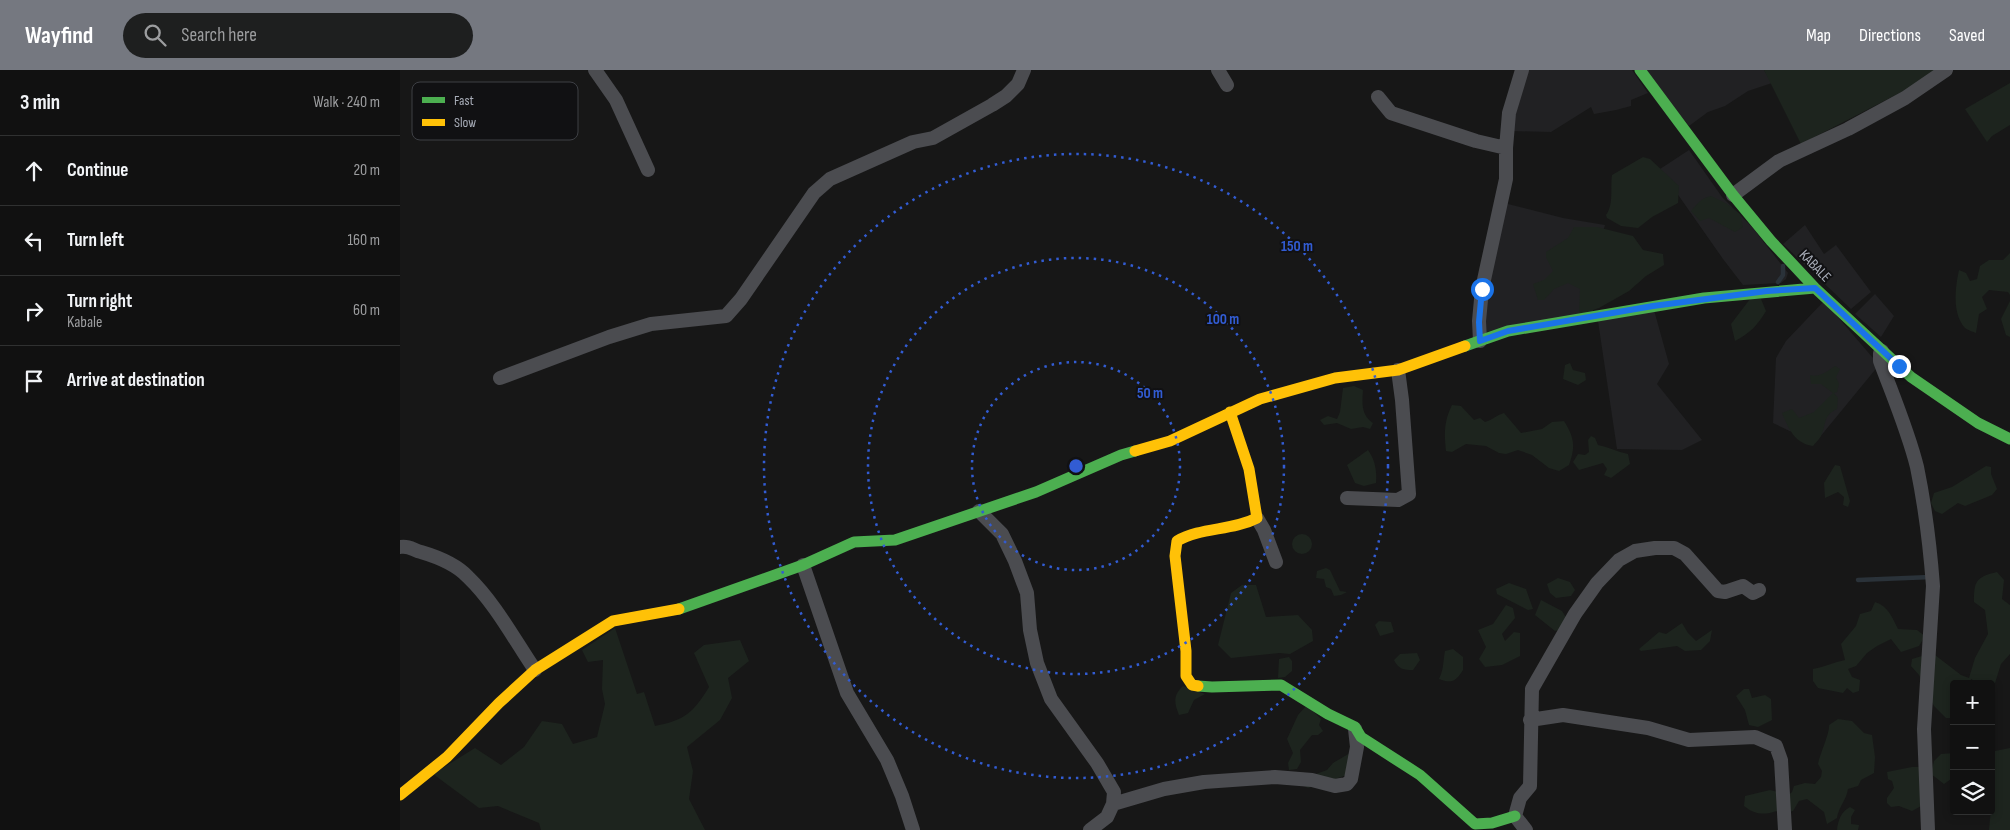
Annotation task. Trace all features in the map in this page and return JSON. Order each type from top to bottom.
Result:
[{"type":"street","points":[[595,70],[616,100],[648,170]]},
{"type":"street","points":[[500,378],[609,337],[651,324],[726,316],[741,299],[814,193],[821,186],[830,179],[913,142],[933,138],[1006,96],[1018,84],[1024,70]]},
{"type":"street","points":[[1218,70],[1227,85]]},
{"type":"street","points":[[1480,341],[1479,322],[1482,289],[1506,179],[1509,113],[1522,70]]},
{"type":"street","name":"KABALE","points":[[1640,70],[1733,195],[1771,241],[1815,288],[1911,376],[1978,424],[2010,439]]},
{"type":"street","points":[[1733,195],[1779,161],[1848,129],[1905,98],[1946,70]]},
{"type":"street","points":[[1378,97],[1391,113],[1476,141],[1506,148]]},
{"type":"street","points":[[400,795],[447,757],[499,703],[535,670],[613,621],[675,610],[803,565],[854,542],[895,540],[1036,492],[1121,456],[1170,441],[1260,399],[1335,378],[1398,370],[1508,331],[1653,306],[1767,291],[1815,288]]},
{"type":"street","points":[[1882,350],[1880,361],[1910,441],[1917,467],[1932,573],[1928,690],[1924,729],[1928,830]]},
{"type":"street","points":[[1347,498],[1398,500],[1409,494],[1398,370]]},
{"type":"street","points":[[1230,412],[1249,469],[1257,518],[1264,530],[1276,562]]},
{"type":"street","points":[[979,511],[1002,534],[1027,594],[1030,630],[1037,663],[1050,698],[1097,763],[1114,792],[1114,804],[1107,817],[1090,830]]},
{"type":"street","points":[[1257,518],[1235,528],[1185,535],[1177,540],[1176,576],[1186,650],[1186,676],[1192,685],[1212,687],[1281,685],[1328,714],[1355,727],[1360,737],[1420,775],[1475,824],[1515,816]]},
{"type":"street","points":[[400,547],[406,545],[419,552],[436,556],[468,576],[492,606],[535,670]]},
{"type":"street","points":[[1515,816],[1520,798],[1530,786],[1532,689],[1575,614],[1597,583],[1619,560],[1635,551],[1674,548],[1685,554],[1718,591],[1725,592],[1743,586],[1753,592],[1759,590]]},
{"type":"street","points":[[803,565],[847,692],[887,760],[902,796],[913,830]]},
{"type":"street","points":[[1530,720],[1564,716],[1648,728],[1689,740],[1755,737],[1772,744],[1776,746],[1781,760],[1785,830]]},
{"type":"street","points":[[1114,804],[1164,789],[1204,782],[1274,777],[1312,780],[1335,786],[1347,784],[1351,779],[1357,747],[1355,727]]},
{"type":"street","points":[[1515,816],[1526,830]]},
{"type":"shaded area","points":[[1526,70],[1632,70],[1648,93],[1631,100],[1631,106],[1616,110],[1594,114],[1591,107],[1551,132],[1511,131]]},
{"type":"shaded area","points":[[1644,70],[1764,70],[1772,83],[1748,91],[1725,106],[1708,112],[1689,126]]},
{"type":"shaded area","points":[[1764,70],[1934,70],[1915,85],[1801,144]]},
{"type":"shaded area","points":[[2010,83],[2010,125],[1992,136],[1987,142],[1965,109]]},
{"type":"shaded area","points":[[1689,150],[1722,197],[1752,227],[1788,273],[1786,279],[1781,283],[1743,285],[1660,169]]},
{"type":"shaded area","points":[[1643,157],[1650,159],[1679,186],[1678,203],[1652,217],[1638,228],[1621,226],[1607,218],[1606,215],[1611,201],[1612,175]]},
{"type":"shaded area","points":[[1711,196],[1727,204],[1740,214],[1743,227],[1735,232],[1709,218],[1700,221],[1691,211],[1702,200]]},
{"type":"shaded area","points":[[1504,203],[1563,218],[1605,225],[1596,256],[1593,312],[1486,332],[1482,315]]},
{"type":"shaded area","points":[[1805,225],[1824,254],[1836,245],[1871,292],[1851,309],[1783,244]]},
{"type":"shaded area","points":[[1574,227],[1597,227],[1633,236],[1643,250],[1663,254],[1664,265],[1646,276],[1629,291],[1599,308],[1579,315],[1580,289],[1568,283],[1554,289],[1544,300],[1538,300],[1533,284],[1544,280],[1553,271],[1546,257],[1546,252],[1568,238]]},
{"type":"shaded area","points":[[2010,253],[2010,295],[2008,292],[1989,290],[1982,297],[1987,309],[1979,314],[1976,333],[1966,329],[1958,316],[1956,308],[1956,285],[1959,270],[1966,273],[1970,281],[1977,279],[1980,266],[1989,260],[2003,260]]},
{"type":"shaded area","points":[[1875,294],[1894,316],[1881,337],[1855,314]]},
{"type":"shaded area","points":[[1750,299],[1761,299],[1766,311],[1753,329],[1735,341],[1731,324]]},
{"type":"shaded area","points":[[1824,301],[1879,365],[1815,443],[1773,423],[1776,358],[1786,341]]},
{"type":"shaded area","points":[[2010,301],[2010,337],[2006,335],[2001,319]]},
{"type":"shaded area","points":[[1654,310],[1669,364],[1657,384],[1702,440],[1682,450],[1617,449],[1598,321]]},
{"type":"shaded area","points":[[1570,363],[1573,370],[1585,373],[1586,380],[1578,385],[1563,379],[1565,365]]},
{"type":"shaded area","points":[[1835,366],[1840,369],[1836,377],[1839,384],[1837,392],[1834,393],[1838,398],[1837,409],[1827,417],[1823,432],[1813,446],[1801,442],[1793,434],[1782,413],[1792,409],[1799,418],[1814,412],[1833,393],[1821,384],[1811,384],[1810,375],[1820,375]]},
{"type":"shaded area","points":[[1354,386],[1363,390],[1364,412],[1373,423],[1370,429],[1363,427],[1351,429],[1337,423],[1324,425],[1320,420],[1328,416],[1337,419],[1340,412],[1343,388]]},
{"type":"shaded area","points":[[1452,405],[1461,406],[1474,420],[1480,418],[1485,422],[1504,413],[1521,433],[1542,429],[1552,422],[1564,421],[1573,442],[1573,452],[1569,465],[1559,471],[1549,468],[1532,455],[1518,450],[1506,454],[1499,453],[1486,446],[1466,444],[1452,452],[1446,451],[1445,428]]},
{"type":"shaded area","points":[[1591,436],[1595,438],[1598,445],[1628,454],[1630,464],[1611,478],[1604,475],[1607,469],[1603,463],[1579,470],[1573,462],[1578,454],[1585,455],[1589,452],[1588,440]]},
{"type":"shaded area","points":[[1368,450],[1375,465],[1376,483],[1364,486],[1355,483],[1347,465]]},
{"type":"shaded area","points":[[1835,465],[1840,466],[1850,501],[1848,507],[1843,505],[1844,497],[1838,492],[1825,498],[1824,483]]},
{"type":"shaded area","points":[[1986,466],[1991,467],[1991,474],[1997,489],[1992,495],[1965,506],[1958,503],[1942,514],[1935,511],[1931,503],[1934,493],[1952,487]]},
{"type":"shaded area","points":[[1302,534],[1309,537],[1312,544],[1309,551],[1302,554],[1295,551],[1292,544],[1295,537]]},
{"type":"shaded area","points":[[1326,568],[1330,570],[1340,591],[1347,592],[1334,596],[1331,589],[1326,587],[1324,579],[1316,578],[1317,571]]},
{"type":"shaded area","points":[[1997,572],[2004,580],[2002,599],[2010,605],[2010,654],[2001,664],[1995,683],[1995,680],[1950,680],[1950,718],[1946,718],[1934,706],[1919,675],[1911,666],[1912,659],[1935,655],[1961,675],[1969,678],[1975,658],[1988,634],[1985,610],[1974,602],[1976,585],[1980,578]]},
{"type":"shaded area","points":[[1558,578],[1570,582],[1575,590],[1571,596],[1556,598],[1550,593],[1547,584]]},
{"type":"shaded area","points":[[1509,583],[1526,589],[1533,609],[1528,610],[1497,594],[1496,589]]},
{"type":"shaded area","points":[[1242,585],[1256,585],[1266,617],[1298,615],[1312,630],[1313,641],[1290,654],[1279,653],[1231,658],[1218,645],[1231,593]]},
{"type":"shaded area","points":[[1541,600],[1562,611],[1567,619],[1563,629],[1555,631],[1535,615]]},
{"type":"shaded area","points":[[1875,602],[1883,606],[1892,616],[1898,629],[1917,630],[1925,636],[1919,646],[1901,652],[1891,639],[1867,653],[1856,666],[1848,669],[1852,677],[1860,680],[1859,691],[1853,693],[1847,688],[1843,693],[1818,688],[1813,681],[1813,669],[1845,660],[1841,644],[1856,626],[1860,614],[1871,611]]},
{"type":"shaded area","points":[[1506,605],[1513,608],[1515,618],[1502,634],[1505,641],[1514,632],[1520,633],[1520,656],[1502,665],[1485,667],[1479,659],[1486,647],[1478,630],[1493,624]]},
{"type":"shaded area","points":[[1379,621],[1391,622],[1394,632],[1380,636],[1375,625]]},
{"type":"shaded area","points":[[1682,623],[1696,641],[1712,630],[1710,641],[1701,650],[1685,651],[1677,646],[1641,651],[1639,649],[1659,632],[1666,634]]},
{"type":"shaded area","points":[[615,628],[637,694],[644,692],[655,726],[674,721],[687,714],[698,703],[709,687],[694,653],[704,645],[740,640],[749,661],[728,678],[732,698],[720,720],[687,747],[693,771],[689,799],[705,830],[541,830],[539,823],[498,806],[479,808],[433,774],[475,748],[501,765],[524,747],[542,721],[562,724],[573,744],[597,737],[605,704],[602,689],[603,660],[588,662],[582,650]]},
{"type":"shaded area","points":[[1453,649],[1463,657],[1463,670],[1453,680],[1439,679],[1443,668],[1445,651]]},
{"type":"shaded area","points":[[1417,653],[1420,660],[1413,670],[1402,668],[1394,660],[1400,654]]},
{"type":"shaded area","points":[[1289,657],[1292,661],[1292,671],[1285,677],[1278,678],[1279,659]]},
{"type":"shaded area","points":[[1183,686],[1205,694],[1194,700],[1188,713],[1179,715],[1175,699]]},
{"type":"shaded area","points":[[1744,689],[1749,689],[1752,698],[1765,695],[1771,699],[1772,720],[1758,727],[1749,725],[1745,710],[1736,696]]},
{"type":"shaded area","points":[[1307,705],[1321,719],[1319,725],[1323,731],[1318,735],[1312,735],[1300,750],[1301,762],[1297,769],[1289,770],[1288,763],[1293,753],[1287,739],[1298,715]]},
{"type":"shaded area","points":[[1838,719],[1852,721],[1864,733],[1872,735],[1875,757],[1874,773],[1861,780],[1858,786],[1848,789],[1837,818],[1827,824],[1824,812],[1807,799],[1799,801],[1793,811],[1788,812],[1785,798],[1792,792],[1794,786],[1805,783],[1815,784],[1821,777],[1822,771],[1818,764],[1829,725]]},
{"type":"shaded area","points":[[2010,748],[2010,830],[1989,830],[1990,815],[1995,815],[1995,751]]},
{"type":"shaded area","points":[[1350,753],[1356,772],[1308,788],[1304,786],[1305,778],[1327,770],[1333,763]]},
{"type":"shaded area","points":[[1950,753],[1950,780],[1944,784],[1931,774],[1934,761],[1941,754]]},
{"type":"shaded area","points":[[1919,767],[1923,805],[1912,811],[1899,806],[1891,807],[1887,803],[1887,798],[1894,788],[1892,781],[1888,779],[1887,772]]},
{"type":"shaded area","points":[[1770,790],[1778,792],[1777,811],[1760,813],[1744,806],[1745,796]]},
{"type":"shaded area","points":[[1850,807],[1855,810],[1851,817],[1851,824],[1859,825],[1858,830],[1837,830],[1840,817]]},
{"type":"waterway","points":[[1778,282],[1783,275],[1783,266]]},
{"type":"waterway","points":[[1858,580],[1931,577]]},
{"type":"traffic: fast","points":[[1640,70],[1733,195],[1771,241],[1815,288],[1911,377],[1978,423],[2010,439]]},
{"type":"traffic: fast","points":[[1465,346],[1508,331],[1704,298],[1815,288]]},
{"type":"traffic: fast","points":[[679,609],[803,565],[854,542],[895,540],[1036,492],[1121,455],[1135,451]]},
{"type":"traffic: fast","points":[[1198,686],[1281,685],[1328,714],[1355,727],[1361,737],[1420,775],[1475,824],[1492,823],[1515,816]]},
{"type":"traffic: slow","points":[[1135,451],[1170,441],[1260,399],[1335,378],[1398,370],[1465,346]]},
{"type":"traffic: slow","points":[[1198,686],[1192,685],[1186,676],[1186,651],[1175,556],[1177,541],[1196,533],[1237,525],[1257,518],[1249,469],[1230,412]]},
{"type":"traffic: slow","points":[[400,795],[447,757],[499,703],[535,670],[613,621],[679,609]]},
{"type":"route","points":[[1482,289],[1479,322],[1480,341],[1508,331],[1653,306],[1704,298],[1815,288],[1899,366]]}]
